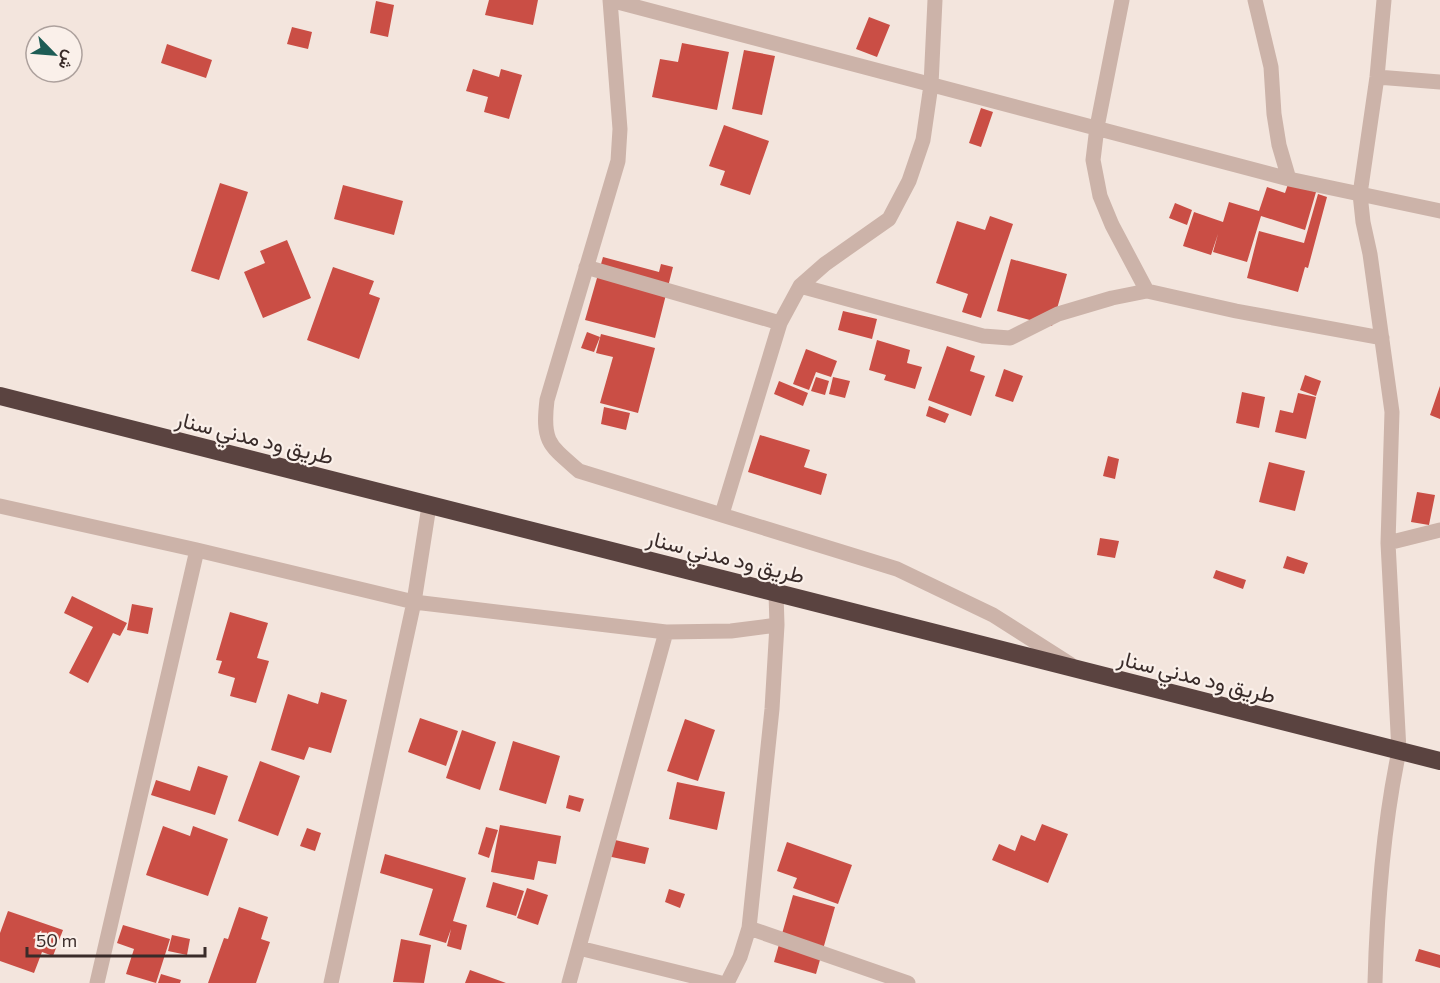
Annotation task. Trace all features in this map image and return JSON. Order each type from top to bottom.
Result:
[{"type":"highway","name":"طريق ود مدني سنار","points":[[0,396],[1440,761]]},
{"type":"street","points":[[1081,671],[993,615],[897,568],[579,471],[551,447],[544,423],[547,400],[618,161],[620,129],[610,0],[1289,179],[1440,211]]},
{"type":"street","points":[[722,514],[780,323],[800,286],[825,264],[888,219],[909,181],[923,140],[931,85],[935,0]]},
{"type":"street","points":[[1122,0],[1097,127],[1093,160],[1100,196],[1112,225],[1148,291]]},
{"type":"street","points":[[1255,0],[1270,67],[1279,145],[1289,179]]},
{"type":"street","points":[[1375,983],[1383,858],[1392,784],[1399,751],[1389,543],[1392,412],[1360,194],[1377,77],[1384,0]]},
{"type":"street","points":[[1377,77],[1440,82]]},
{"type":"street","points":[[586,267],[780,323]]},
{"type":"street","points":[[800,286],[998,339],[1010,338],[1058,314],[1112,298],[1148,291],[1236,311],[1382,338]]},
{"type":"street","points":[[0,506],[414,602],[666,632],[731,631],[777,625]]},
{"type":"street","points":[[331,983],[414,602],[429,506]]},
{"type":"street","points":[[1389,543],[1440,530]]},
{"type":"street","points":[[97,983],[197,550]]},
{"type":"street","points":[[727,983],[740,957],[749,928],[772,709],[777,625],[776,593]]},
{"type":"street","points":[[569,983],[666,632]]},
{"type":"street","points":[[749,928],[908,983]]},
{"type":"street","points":[[579,948],[720,983]]},
{"type":"building","points":[[489,0],[538,0],[533,25],[485,15]]},
{"type":"building","points":[[376,1],[394,5],[388,37],[370,33]]},
{"type":"building","points":[[869,17],[890,25],[877,57],[856,49]]},
{"type":"building","points":[[292,27],[312,32],[308,49],[287,44]]},
{"type":"building","points":[[682,43],[729,52],[717,110],[652,97],[660,59],[678,62]]},
{"type":"building","points":[[167,44],[212,60],[206,78],[161,63]]},
{"type":"building","points":[[744,50],[775,56],[762,115],[732,109]]},
{"type":"building","points":[[473,69],[499,77],[501,69],[522,75],[509,119],[484,112],[488,97],[466,91]]},
{"type":"building","points":[[981,108],[993,112],[981,147],[969,143]]},
{"type":"building","points":[[724,125],[769,141],[750,195],[720,185],[725,171],[709,166]]},
{"type":"building","points":[[220,183],[248,192],[219,280],[191,271]]},
{"type":"building","points":[[1288,184],[1316,192],[1305,230],[1261,216],[1247,262],[1213,252],[1218,234],[1211,255],[1183,246],[1194,212],[1223,222],[1229,202],[1259,211],[1267,187],[1285,193]]},
{"type":"building","points":[[343,185],[403,201],[394,235],[334,219]]},
{"type":"building","points":[[1318,194],[1327,197],[1308,268],[1305,267],[1298,292],[1247,278],[1259,231],[1304,243]]},
{"type":"building","points":[[1175,203],[1192,210],[1187,225],[1169,218]]},
{"type":"building","points":[[990,216],[1013,224],[981,318],[962,312],[968,294],[936,283],[957,221],[985,230]]},
{"type":"building","points":[[287,240],[311,298],[263,318],[244,272],[265,263],[260,251]]},
{"type":"building","points":[[603,257],[659,272],[661,264],[673,267],[655,338],[585,320]]},
{"type":"building","points":[[1011,259],[1067,274],[1052,326],[997,311]]},
{"type":"building","points":[[333,267],[374,281],[369,294],[380,298],[359,359],[307,340]]},
{"type":"building","points":[[843,311],[877,319],[872,339],[838,330]]},
{"type":"building","points":[[587,332],[600,337],[594,352],[581,348]]},
{"type":"building","points":[[601,334],[655,348],[638,413],[600,403],[613,357],[596,353]]},
{"type":"building","points":[[877,340],[910,350],[907,363],[922,367],[915,389],[884,380],[886,375],[869,370]]},
{"type":"building","points":[[947,346],[975,356],[970,371],[985,376],[971,416],[928,400]]},
{"type":"building","points":[[806,349],[837,361],[831,377],[816,372],[809,390],[793,384]]},
{"type":"building","points":[[1004,369],[1023,376],[1013,402],[995,396]]},
{"type":"building","points":[[1305,375],[1321,381],[1316,396],[1300,390]]},
{"type":"building","points":[[816,377],[829,381],[825,395],[811,391]]},
{"type":"building","points":[[833,377],[850,381],[845,398],[829,394]]},
{"type":"building","points":[[779,381],[808,393],[803,406],[774,394]]},
{"type":"building","points":[[1440,386],[1440,419],[1430,415]]},
{"type":"building","points":[[1242,392],[1265,397],[1259,428],[1236,423]]},
{"type":"building","points":[[1298,393],[1316,397],[1306,439],[1275,432],[1280,410],[1293,413]]},
{"type":"building","points":[[929,406],[949,414],[945,423],[926,416]]},
{"type":"building","points":[[604,407],[630,413],[626,430],[601,424]]},
{"type":"building","points":[[760,435],[810,450],[804,467],[827,474],[821,495],[748,472]]},
{"type":"building","points":[[1108,456],[1119,459],[1115,479],[1103,476]]},
{"type":"building","points":[[1269,462],[1305,471],[1295,511],[1259,502]]},
{"type":"building","points":[[1417,492],[1435,495],[1429,525],[1411,522]]},
{"type":"building","points":[[1100,538],[1119,541],[1115,558],[1097,555]]},
{"type":"building","points":[[1287,556],[1308,563],[1304,574],[1283,568]]},
{"type":"building","points":[[1216,570],[1246,580],[1243,589],[1213,578]]},
{"type":"building","points":[[72,596],[127,623],[120,636],[113,633],[88,683],[69,673],[93,627],[64,613]]},
{"type":"building","points":[[132,604],[153,608],[148,634],[127,630]]},
{"type":"building","points":[[230,612],[268,623],[257,658],[269,661],[256,703],[230,696],[235,678],[218,673],[222,661],[216,660]]},
{"type":"building","points":[[321,692],[347,700],[331,753],[309,747],[304,760],[271,750],[288,694],[318,704]]},
{"type":"building","points":[[420,718],[458,731],[446,766],[408,752]]},
{"type":"building","points":[[685,719],[715,730],[698,781],[667,771]]},
{"type":"building","points":[[462,730],[496,742],[480,790],[446,778]]},
{"type":"building","points":[[513,741],[560,756],[546,804],[499,790]]},
{"type":"building","points":[[260,761],[300,776],[278,836],[238,821]]},
{"type":"building","points":[[198,766],[228,776],[215,815],[151,795],[156,780],[190,791]]},
{"type":"building","points":[[677,782],[725,792],[717,830],[669,819]]},
{"type":"building","points":[[569,795],[584,799],[580,812],[566,808]]},
{"type":"building","points":[[1042,824],[1068,834],[1048,883],[992,860],[999,844],[1015,851],[1021,835],[1035,841]]},
{"type":"building","points":[[500,825],[561,836],[556,864],[538,861],[534,880],[491,872]]},
{"type":"building","points":[[163,826],[190,836],[193,826],[228,839],[208,896],[146,875]]},
{"type":"building","points":[[486,827],[498,830],[489,858],[478,854]]},
{"type":"building","points":[[307,828],[321,833],[315,851],[300,846]]},
{"type":"building","points":[[611,839],[649,848],[645,864],[607,856]]},
{"type":"building","points":[[787,842],[852,865],[838,904],[793,888],[797,878],[777,871]]},
{"type":"building","points":[[385,854],[466,878],[453,921],[467,925],[461,950],[447,946],[451,929],[446,943],[419,935],[433,889],[380,873]]},
{"type":"building","points":[[493,882],[524,891],[516,916],[486,907]]},
{"type":"building","points":[[527,888],[548,895],[538,925],[517,918]]},
{"type":"building","points":[[669,889],[685,894],[680,908],[665,902]]},
{"type":"building","points":[[793,895],[835,907],[816,974],[774,962]]},
{"type":"building","points":[[239,907],[268,917],[261,939],[270,942],[256,983],[208,983],[224,938],[228,939]]},
{"type":"building","points":[[8,911],[63,930],[53,956],[42,952],[34,973],[0,961],[0,933]]},
{"type":"building","points":[[123,925],[170,939],[156,983],[126,974],[134,949],[117,943]]},
{"type":"building","points":[[172,935],[190,939],[187,955],[168,951]]},
{"type":"building","points":[[401,939],[431,945],[424,983],[393,982]]},
{"type":"building","points":[[1419,949],[1440,955],[1440,968],[1415,961]]},
{"type":"building","points":[[470,970],[506,983],[465,983]]},
{"type":"building","points":[[161,974],[181,980],[180,983],[158,983]]}]
